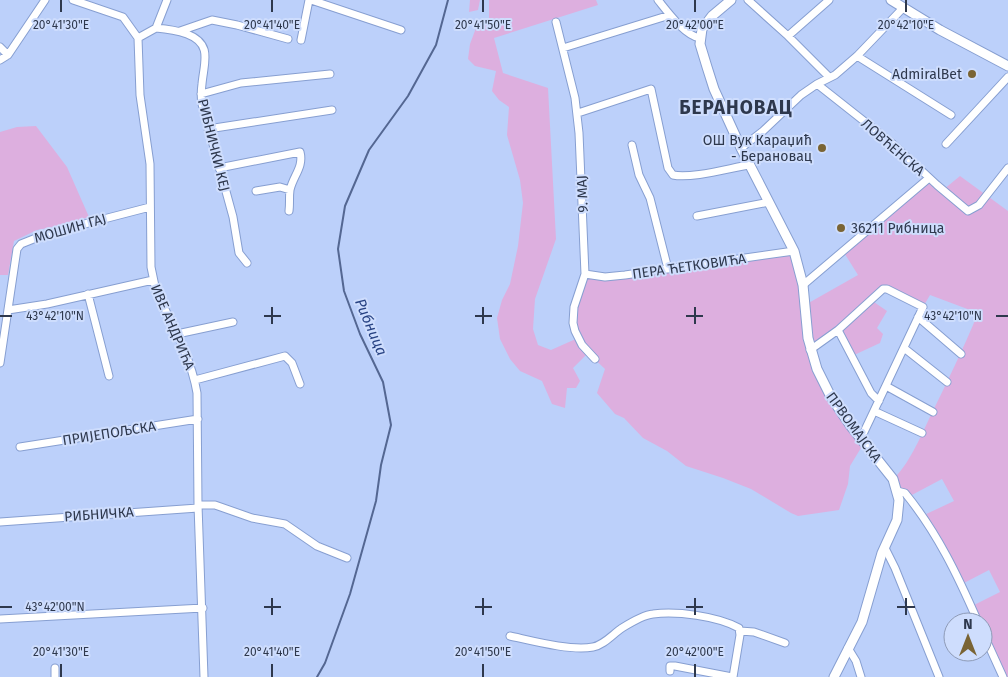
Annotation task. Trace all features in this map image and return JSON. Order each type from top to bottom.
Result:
[{"type":"main road","points":[[700,38],[706,23],[732,0]]},
{"type":"main road","points":[[892,0],[940,30],[1008,66]]},
{"type":"main road","name":"ПРВОМАЈСКА","points":[[700,38],[701,50],[714,89],[740,148],[794,251],[802,285],[810,350],[823,383],[859,437],[890,474],[897,490],[898,516],[893,532],[885,548],[862,622],[834,677]]},
{"type":"street","points":[[0,60],[8,54],[45,0]]},
{"type":"street","points":[[73,0],[123,17],[138,38],[156,28],[167,0]]},
{"type":"street","points":[[301,40],[310,0],[401,30]]},
{"type":"street","points":[[658,0],[670,15],[691,35],[700,38]]},
{"type":"street","points":[[748,0],[829,77]]},
{"type":"street","points":[[788,36],[829,0]]},
{"type":"street","points":[[740,148],[763,131],[801,95],[818,83],[835,75],[857,56],[903,8]]},
{"type":"street","points":[[563,48],[670,15]]},
{"type":"street","points":[[179,32],[212,20],[288,39]]},
{"type":"street","name":"9. МАЈ","points":[[556,22],[578,113],[585,274],[574,307],[573,323],[582,345],[595,359]]},
{"type":"street","name":"РИБНИЧКИ КЕЈ","points":[[156,28],[173,29],[196,38],[202,43],[205,52],[205,70],[201,94],[208,129],[233,217],[239,253],[247,263]]},
{"type":"street","name":"ИВЕ АНДРИЋА","points":[[138,38],[140,95],[150,164],[153,280],[195,380],[198,420],[198,506],[204,677]]},
{"type":"street","points":[[0,47],[8,54]]},
{"type":"street","points":[[857,56],[951,115]]},
{"type":"street","points":[[818,83],[820,68]]},
{"type":"street","points":[[201,94],[241,82],[330,74]]},
{"type":"street","points":[[946,144],[1008,77]]},
{"type":"street","name":"ЛОВЋЕНСКА","points":[[818,83],[893,144],[968,211],[979,205],[1008,168]]},
{"type":"street","points":[[578,113],[651,89],[668,168],[671,174],[684,176],[749,165]]},
{"type":"street","points":[[208,129],[332,110]]},
{"type":"street","points":[[632,145],[639,175],[650,198],[668,269]]},
{"type":"street","points":[[219,168],[300,152],[301,166],[290,190],[290,211]]},
{"type":"street","points":[[802,285],[929,178]]},
{"type":"street","points":[[256,191],[280,187],[290,190]]},
{"type":"street","points":[[697,216],[769,202]]},
{"type":"street","name":"МОШИН ГАЈ","points":[[0,363],[17,249],[20,244],[46,234],[150,207]]},
{"type":"street","name":"ПЕРА ЋЕТКОВИЋА","points":[[585,274],[605,277],[794,251]]},
{"type":"street","points":[[8,310],[47,304],[153,280]]},
{"type":"street","points":[[810,350],[838,330],[883,289],[887,289],[923,307],[864,432],[859,437]]},
{"type":"street","points":[[88,294],[109,376]]},
{"type":"street","points":[[918,317],[961,354]]},
{"type":"street","points":[[177,334],[233,322]]},
{"type":"street","points":[[838,330],[871,393],[879,401]]},
{"type":"street","points":[[904,348],[947,382]]},
{"type":"street","points":[[195,380],[285,356],[292,363],[300,384]]},
{"type":"street","points":[[886,386],[932,412]]},
{"type":"street","name":"ПРВОМАЈСКА","points":[[874,411],[922,433]]},
{"type":"street","name":"ПРИЈЕПОЉСКА","points":[[20,447],[198,420]]},
{"type":"street","points":[[897,490],[905,493],[938,538],[962,584],[974,612]]},
{"type":"street","name":"РИБНИЧКА","points":[[0,522],[215,505],[252,518],[285,524],[317,546],[347,558]]},
{"type":"street","points":[[885,548],[895,568],[939,677]]},
{"type":"street","points":[[0,619],[202,608]]},
{"type":"street","points":[[510,636],[546,643],[591,647],[602,643],[622,628],[654,614],[703,617],[736,626],[740,631],[754,632],[785,643]]},
{"type":"street","points":[[670,671],[670,666],[675,666],[732,677],[740,631]]},
{"type":"street","points":[[848,648],[856,661],[860,677]]},
{"type":"street","points":[[993,656],[1002,676]]},
{"type":"street","points":[[55,668],[55,677]]},
{"type":"shaded area","points":[[470,0],[480,0],[478,10],[469,12]]},
{"type":"shaded area","points":[[489,0],[596,0],[598,5],[494,38],[503,73],[548,88],[556,239],[535,299],[533,329],[538,345],[551,350],[578,338],[573,323],[585,274],[596,276],[794,251],[805,305],[858,275],[843,251],[929,178],[943,190],[960,176],[1008,211],[1008,677],[1003,677],[993,655],[993,612],[974,612],[972,606],[1000,592],[989,570],[962,584],[922,516],[954,501],[942,479],[908,497],[893,479],[904,467],[918,443],[978,313],[930,295],[923,307],[887,289],[871,300],[887,311],[877,328],[883,334],[880,343],[852,356],[838,330],[810,350],[817,369],[864,443],[850,466],[848,484],[839,510],[798,516],[751,489],[686,466],[667,451],[643,438],[624,418],[615,414],[597,393],[605,369],[588,353],[573,368],[580,381],[576,388],[567,388],[565,408],[552,404],[542,381],[520,371],[510,359],[500,339],[497,318],[502,300],[510,284],[518,246],[523,203],[520,180],[507,135],[509,107],[499,100],[492,91],[496,71],[475,66],[468,59],[470,44],[479,20],[489,22]]},
{"type":"shaded area","points":[[36,126],[67,167],[89,217],[37,230],[14,241],[8,275],[0,275],[0,132],[17,127]]},
{"type":"waterway","name":"Рибница","points":[[317,677],[325,663],[350,594],[376,501],[381,465],[391,425],[383,382],[360,334],[344,291],[338,249],[345,206],[369,150],[408,96],[436,45],[448,0]]},
{"type":"place","name":"AdmiralBet","points":[[972,74]]},
{"type":"place","name":"ОШ Вук Караџић - Берановац","points":[[822,148]]},
{"type":"place","name":"36211 Рибница","points":[[841,228]]},
{"type":"district","name":"БЕРАНОВАЦ","points":[[736,107]]}]
